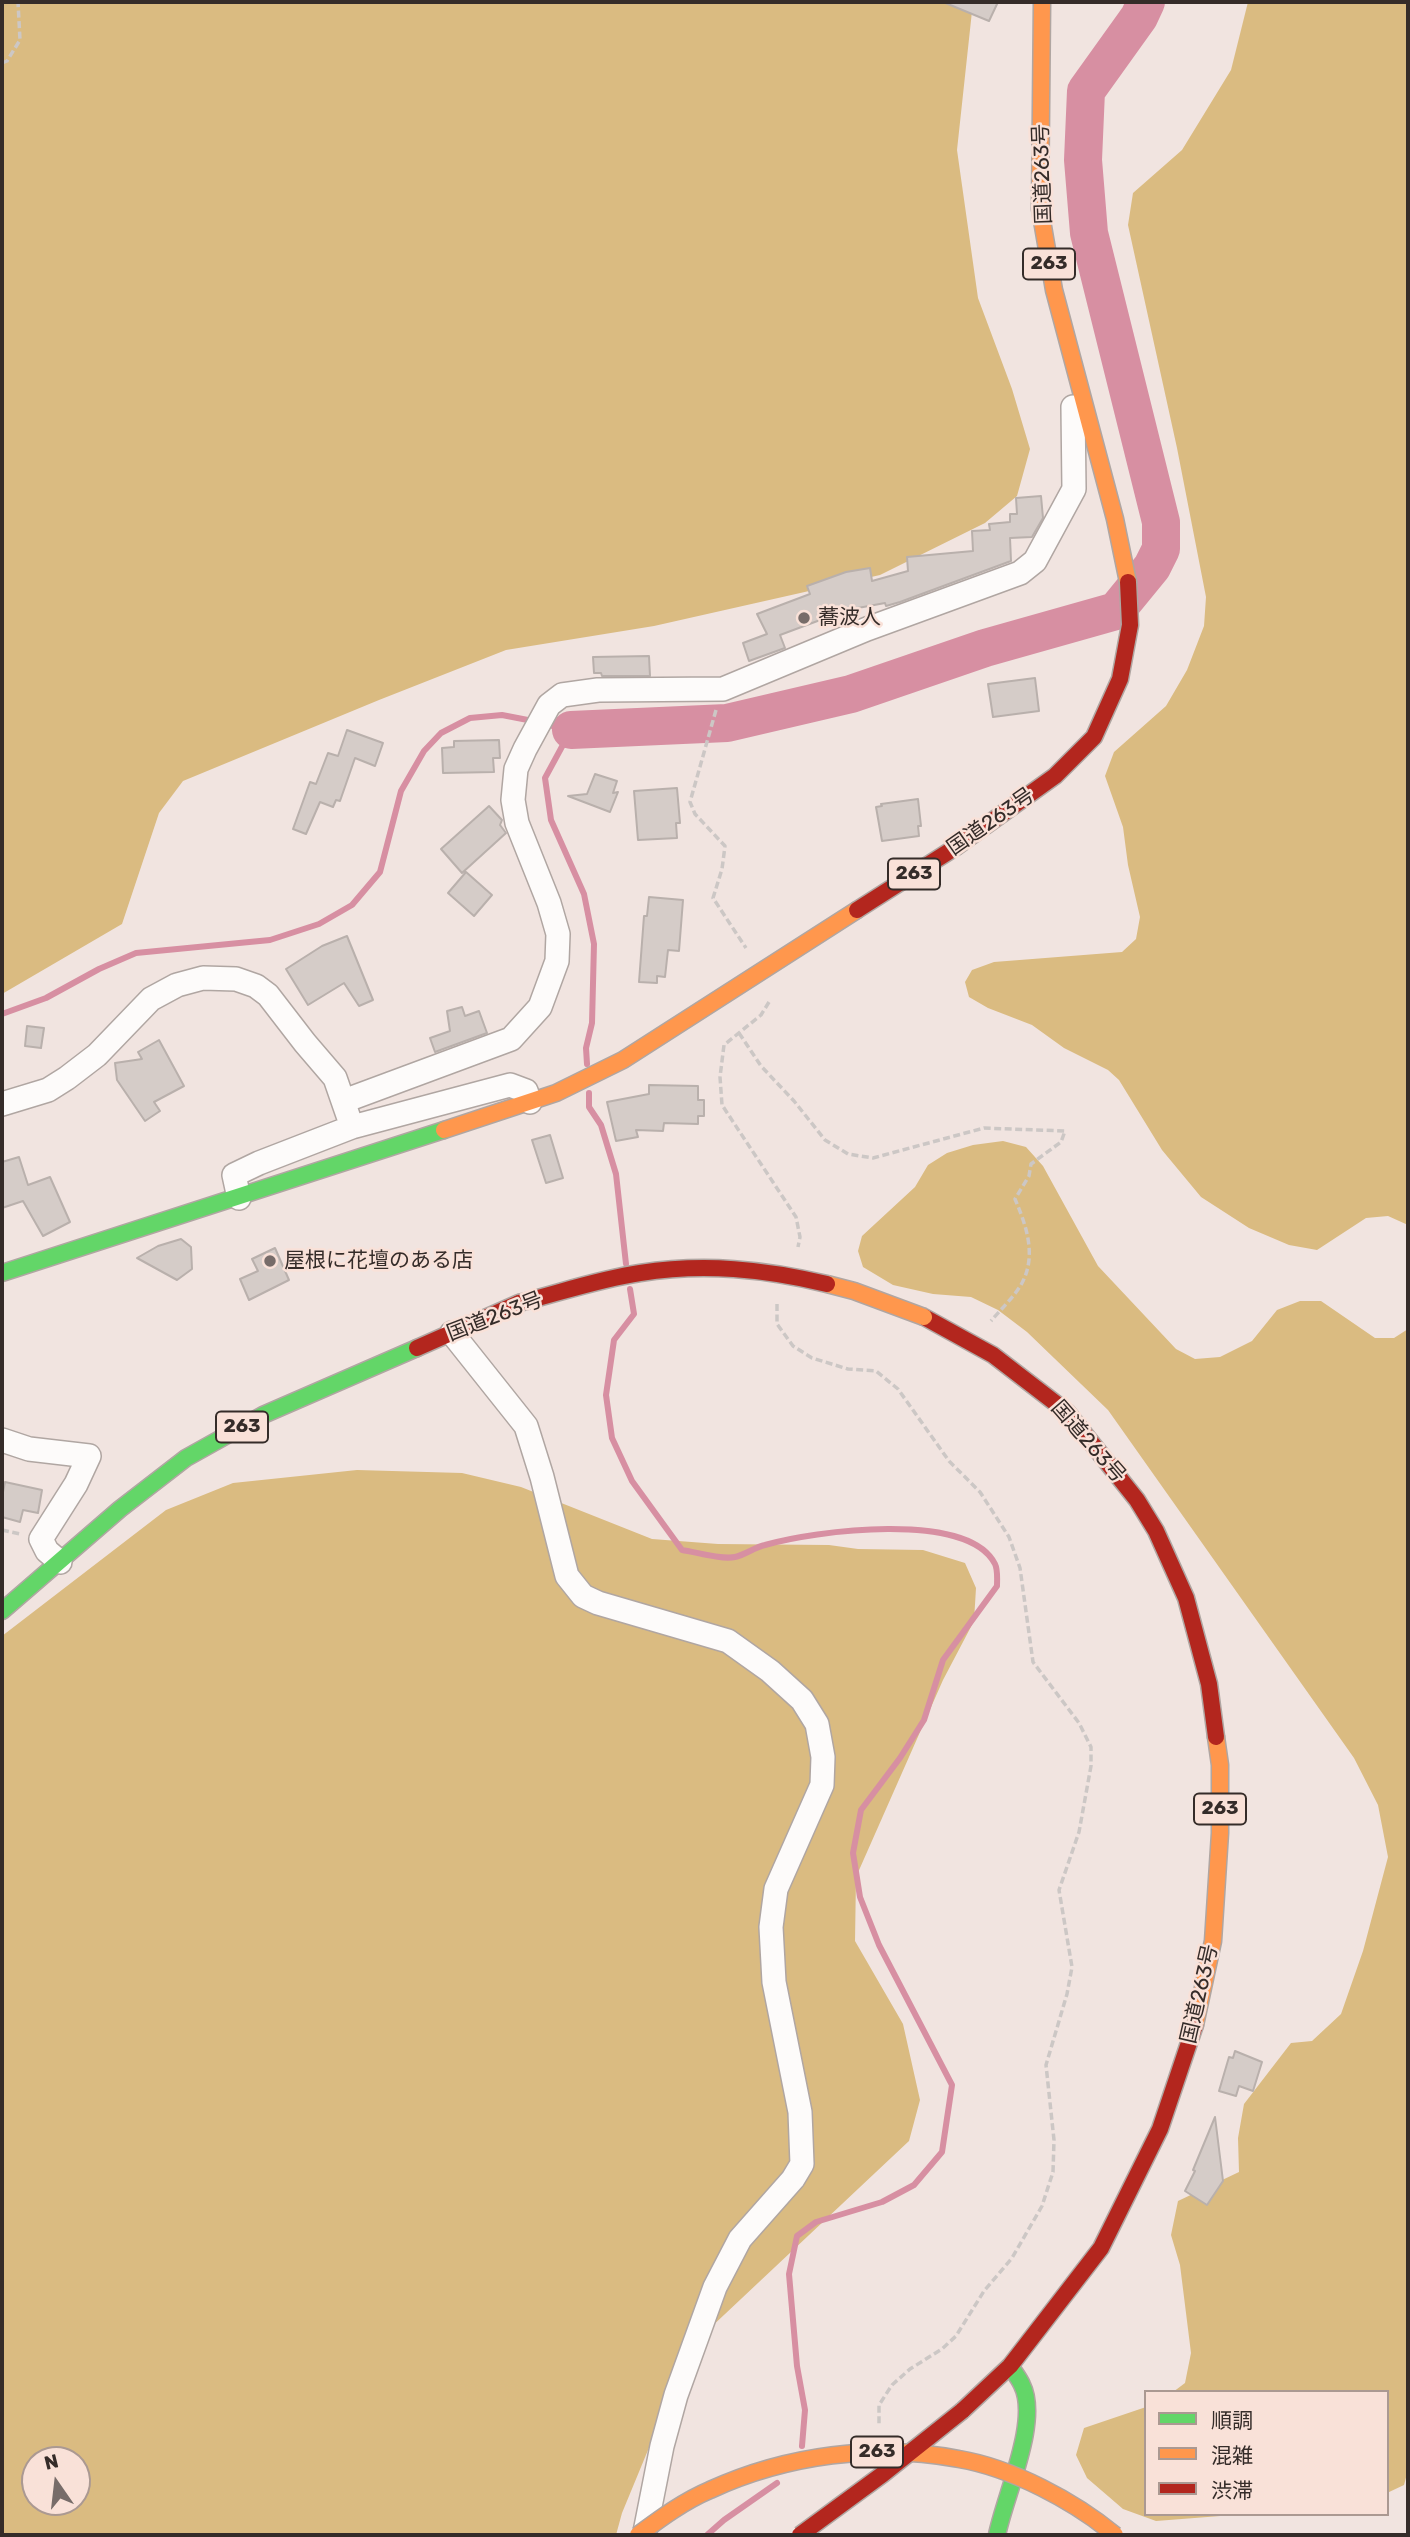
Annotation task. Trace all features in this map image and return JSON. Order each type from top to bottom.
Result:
[{"type":"highway","name":"国道263号","points":[[2,1273],[556,1093],[623,1060],[956,847],[1055,776],[1094,737],[1120,679],[1130,625],[1128,576],[1054,290],[1040,209],[1042,2]]},
{"type":"highway","name":"国道263号","points":[[2,1611],[120,1509],[186,1458],[264,1415],[519,1303],[639,1273],[719,1267],[780,1273],[854,1291],[925,1317],[960,1335],[1032,1383],[1067,1412],[1131,1491],[1174,1567],[1199,1639],[1209,1685],[1220,1765],[1220,1833],[1213,1941],[1194,2029],[1160,2129],[1101,2248],[1010,2366]]},
{"type":"highway","name":"263","points":[[800,2535],[962,2411],[1010,2366]]},
{"type":"highway","points":[[997,2535],[1025,2435],[1028,2409],[1023,2386],[1010,2366]]},
{"type":"highway","name":"263","points":[[638,2535],[660,2516],[705,2492],[761,2471],[823,2455],[886,2452],[956,2458],[1022,2479],[1084,2510],[1115,2535]]},
{"type":"street","points":[[344,1101],[511,1039],[540,1007],[557,961],[558,934],[549,903],[517,823],[513,800],[516,769],[550,705],[562,695],[598,690],[723,688],[867,629],[1020,573],[1035,561],[1074,489],[1072,358]]},
{"type":"street","points":[[2,1104],[48,1090],[97,1055],[151,999],[177,985],[203,978],[236,979],[256,985],[268,995],[335,1078],[352,1127]]},
{"type":"street","points":[[239,1198],[234,1175],[352,1127],[510,1085],[526,1091],[530,1102]]},
{"type":"street","points":[[452,1333],[526,1426],[567,1576],[583,1596],[598,1603],[728,1641],[770,1671],[802,1700],[817,1724],[823,1756],[822,1785],[776,1889],[771,1927],[774,1982],[800,2112],[802,2164],[793,2179],[740,2239],[715,2287],[676,2395],[662,2446],[644,2535]]},
{"type":"street","points":[[2,1440],[29,1449],[89,1456],[76,1484],[41,1539],[47,1550],[60,1562]]},
{"type":"path","points":[[2,62],[7,61],[20,40],[18,2]]},
{"type":"path","points":[[723,688],[690,802],[695,814],[725,846],[722,869],[713,898],[769,985],[769,1003],[761,1015],[724,1045],[720,1077],[722,1105],[796,1217],[800,1237],[798,1248]]},
{"type":"path","points":[[739,1033],[761,1066],[825,1140],[848,1154],[873,1158],[984,1128],[1065,1131],[1062,1142],[1031,1164],[1029,1175],[1015,1199],[1027,1228],[1029,1262],[1022,1283],[990,1322],[970,1323],[960,1335]]},
{"type":"path","points":[[779,1298],[776,1306],[777,1324],[793,1346],[812,1358],[848,1369],[876,1370],[898,1389],[948,1461],[979,1492],[1009,1537],[1020,1568],[1033,1662],[1079,1723],[1091,1747],[1091,1766],[1079,1832],[1059,1890],[1072,1967],[1046,2065],[1054,2140],[1053,2172],[1042,2206],[1012,2258],[984,2291],[956,2336],[892,2385],[879,2405],[879,2432]]},
{"type":"shaded area","points":[[2,2],[973,2],[957,150],[978,298],[1012,389],[1030,449],[1017,496],[985,523],[880,575],[654,626],[506,650],[183,781],[159,813],[122,924],[2,994]]},
{"type":"shaded area","points":[[1248,2],[1408,2],[1408,1225],[1388,1216],[1366,1218],[1317,1250],[1289,1245],[1249,1228],[1201,1197],[1162,1150],[1119,1080],[1108,1070],[1064,1048],[1032,1025],[988,1008],[969,997],[965,982],[972,970],[994,962],[1122,952],[1136,939],[1140,917],[1128,865],[1123,827],[1105,776],[1114,752],[1166,706],[1187,670],[1204,626],[1206,597],[1177,448],[1128,225],[1133,193],[1182,150],[1231,70]]},
{"type":"shaded area","points":[[1003,1141],[1026,1147],[1043,1166],[1098,1266],[1176,1349],[1195,1359],[1220,1357],[1252,1341],[1277,1310],[1300,1301],[1321,1301],[1375,1338],[1394,1338],[1408,1329],[1408,2470],[1404,2485],[1389,2492],[1389,2390],[1176,2390],[1185,2383],[1191,2353],[1180,2265],[1171,2235],[1178,2201],[1239,2172],[1238,2138],[1244,2104],[1291,2043],[1312,2041],[1341,2014],[1363,1951],[1388,1857],[1378,1805],[1354,1758],[1108,1410],[1027,1332],[998,1310],[971,1297],[933,1294],[893,1285],[863,1267],[858,1251],[862,1236],[915,1187],[928,1165],[947,1153],[973,1145]]},
{"type":"shaded area","points":[[357,1470],[462,1473],[521,1487],[652,1539],[718,1544],[829,1545],[858,1549],[923,1550],[965,1563],[976,1588],[974,1621],[943,1680],[856,1877],[855,1941],[903,2024],[920,2100],[909,2141],[691,2346],[622,2513],[616,2535],[2,2535],[2,1636],[166,1510],[233,1483]]},
{"type":"shaded area","points":[[1144,2408],[1144,2516],[1220,2516],[1156,2521],[1123,2509],[1087,2478],[1076,2455],[1084,2428]]},
{"type":"building","points":[[943,2],[998,2],[989,21]]},
{"type":"building","points":[[1041,496],[1043,518],[1032,537],[1010,538],[1011,561],[900,602],[847,610],[780,635],[785,648],[749,661],[743,643],[767,634],[757,614],[810,594],[807,586],[846,572],[870,568],[872,581],[908,571],[907,557],[973,551],[972,531],[990,530],[989,524],[1010,522],[1010,514],[1017,514],[1016,498]]},
{"type":"building","points":[[649,656],[650,676],[602,676],[601,673],[594,673],[593,657]]},
{"type":"building","points":[[1035,678],[1039,711],[993,717],[988,684]]},
{"type":"building","points":[[347,730],[383,743],[375,766],[355,758],[340,801],[336,800],[333,807],[320,802],[306,834],[293,829],[310,782],[316,784],[328,753],[338,756]]},
{"type":"building","points":[[499,740],[500,758],[493,758],[494,772],[443,773],[442,748],[454,747],[454,741]]},
{"type":"building","points":[[595,774],[617,781],[613,793],[618,792],[610,812],[568,796],[587,794]]},
{"type":"building","points":[[677,788],[680,823],[676,823],[677,838],[638,840],[634,791]]},
{"type":"building","points":[[918,799],[921,826],[918,826],[919,836],[882,841],[876,807]]},
{"type":"building","points":[[489,806],[502,820],[500,825],[506,833],[462,873],[441,849]]},
{"type":"building","points":[[466,872],[492,895],[474,916],[448,893]]},
{"type":"building","points":[[649,897],[683,900],[679,951],[668,950],[665,977],[657,976],[657,983],[639,982],[644,916],[647,916]]},
{"type":"building","points":[[347,936],[373,1000],[359,1006],[344,983],[308,1005],[286,969],[322,946]]},
{"type":"building","points":[[462,1007],[465,1016],[479,1011],[487,1033],[435,1052],[430,1038],[450,1031],[447,1011]]},
{"type":"building","points":[[27,1026],[44,1028],[41,1048],[25,1046]]},
{"type":"building","points":[[159,1040],[184,1086],[154,1102],[160,1111],[145,1121],[117,1080],[115,1063],[142,1059],[138,1052]]},
{"type":"building","points":[[649,1085],[698,1086],[698,1100],[704,1100],[704,1116],[698,1116],[698,1124],[664,1123],[663,1131],[636,1130],[638,1137],[616,1141],[607,1102],[649,1094]]},
{"type":"building","points":[[550,1135],[563,1178],[546,1183],[532,1140]]},
{"type":"building","points":[[19,1157],[28,1185],[50,1177],[70,1222],[43,1236],[23,1201],[2,1208],[2,1162]]},
{"type":"building","points":[[181,1239],[191,1247],[192,1269],[177,1280],[137,1258],[158,1246]]},
{"type":"building","points":[[275,1248],[289,1280],[249,1300],[240,1279],[258,1271],[252,1259]]},
{"type":"building","points":[[5,1482],[42,1490],[38,1513],[23,1510],[20,1522],[2,1517]]},
{"type":"building","points":[[1235,2051],[1262,2062],[1253,2091],[1239,2086],[1236,2096],[1219,2091],[1229,2057],[1233,2058]]},
{"type":"building","points":[[1215,2117],[1223,2181],[1207,2205],[1185,2191]]},
{"type":"waterway","points":[[571,730],[727,723],[851,694],[985,648],[1116,611],[1152,567],[1161,549],[1161,522],[1089,233],[1083,160],[1086,91],[1139,17],[1146,2]]},
{"type":"waterway","points":[[2,1014],[46,998],[99,969],[136,953],[270,940],[319,924],[352,905],[380,872],[401,791],[424,751],[441,733],[470,718],[502,715],[533,721]]},
{"type":"waterway","points":[[544,724],[571,730],[545,778],[551,820],[584,894],[594,944],[592,1023],[586,1048],[587,1064]]},
{"type":"waterway","points":[[589,1093],[589,1107],[601,1125],[616,1174],[626,1264]]},
{"type":"waterway","points":[[630,1289],[634,1314],[614,1340],[606,1395],[612,1438],[632,1481],[682,1550],[730,1558],[765,1545],[817,1534],[888,1529],[923,1531],[954,1536],[979,1547],[997,1569],[997,1586],[943,1660],[924,1720],[900,1758],[861,1810],[853,1853],[860,1897],[879,1945],[952,2085],[942,2152],[914,2185],[882,2202],[816,2222],[797,2236],[789,2274],[797,2366],[805,2410],[802,2446]]},
{"type":"waterway","points":[[707,2535],[777,2483]]},
{"type":"traffic: fast","points":[[2,1273],[444,1130]]},
{"type":"traffic: fast","points":[[2,1611],[120,1509],[186,1458],[263,1415],[417,1348]]},
{"type":"traffic: fast","points":[[997,2535],[1019,2458],[1027,2418],[1022,2385],[1010,2366]]},
{"type":"traffic: slow","points":[[1042,2],[1040,209],[1054,290],[1115,519],[1128,582]]},
{"type":"traffic: slow","points":[[444,1130],[556,1093],[623,1060],[857,910]]},
{"type":"traffic: slow","points":[[827,1284],[924,1317]]},
{"type":"traffic: slow","points":[[1195,2025],[1213,1941],[1220,1833],[1220,1765],[1216,1737]]},
{"type":"traffic: slow","points":[[638,2535],[700,2494],[769,2468],[832,2455],[896,2452],[959,2459],[1000,2470],[1062,2498],[1115,2535]]},
{"type":"traffic: jam","points":[[857,910],[956,847],[1055,776],[1094,737],[1120,679],[1130,625],[1128,582]]},
{"type":"traffic: jam","points":[[519,1303],[594,1282],[687,1268],[757,1271],[827,1284]]},
{"type":"traffic: jam","points":[[417,1348],[519,1303]]},
{"type":"traffic: jam","points":[[924,1317],[993,1355],[1067,1412],[1137,1500],[1156,1531],[1186,1598],[1209,1684],[1216,1737]]},
{"type":"traffic: jam","points":[[962,2411],[1010,2366],[1101,2248],[1160,2129],[1195,2025]]},
{"type":"traffic: jam","points":[[800,2535],[962,2411]]},
{"type":"place","name":"蕎波人","points":[[804,618]]},
{"type":"place","name":"屋根に花壇のある店","points":[[270,1261]]}]
